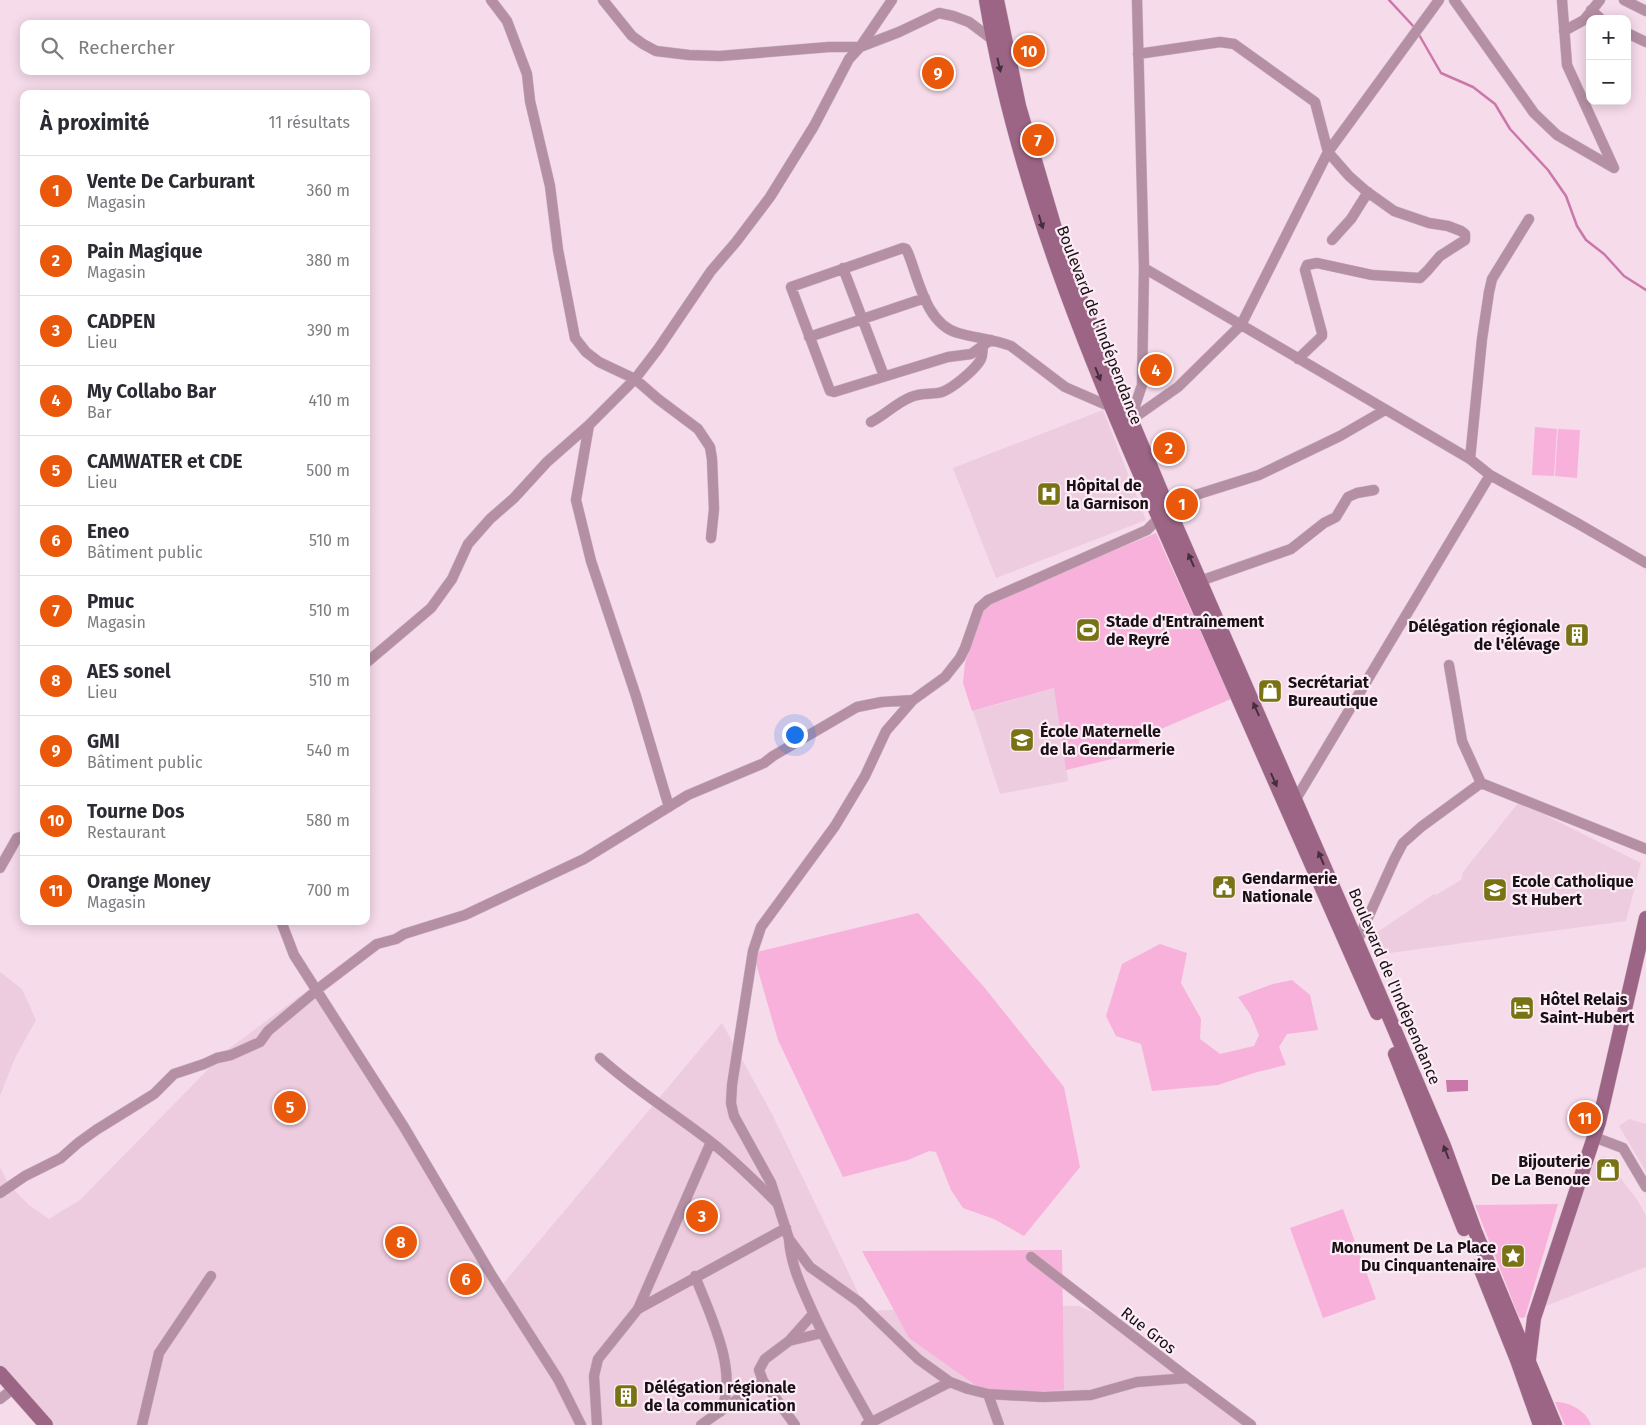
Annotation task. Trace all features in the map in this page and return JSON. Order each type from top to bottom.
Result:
[{"type":"main road","name":"Boulevard de l'Indépendance","points":[[986,0],[993,40],[1015,135],[1054,261],[1111,407],[1393,1049],[1540,1425]]},
{"type":"main road","name":"Boulevard de l'Indépendance","points":[[997,0],[1019,106],[1064,259],[1166,504],[1358,942],[1444,1146],[1475,1231],[1555,1425]]},
{"type":"main road","points":[[1529,1395],[1528,1360],[1536,1314],[1599,1122],[1646,918]]},
{"type":"main road","points":[[0,1373],[46,1425]]},
{"type":"street","points":[[491,0],[507,21],[527,74],[530,101],[550,186],[558,250],[575,338],[586,352],[599,362],[634,379],[658,400],[698,429],[710,447],[714,477],[714,509],[711,538]]},
{"type":"street","points":[[603,0],[632,36],[643,44],[656,50],[689,55],[720,56],[829,47],[860,47],[899,32],[939,13],[969,22],[993,40]]},
{"type":"street","points":[[370,661],[431,608],[452,579],[468,544],[484,525],[514,498],[547,462],[589,425],[634,379],[658,349],[711,271],[770,197],[814,126],[849,58],[860,47],[892,0]]},
{"type":"street","points":[[1130,417],[1134,412],[1142,386],[1144,268],[1137,0]]},
{"type":"street","points":[[1130,417],[1178,387],[1241,325],[1328,152],[1438,0]]},
{"type":"street","points":[[1454,0],[1534,113],[1557,135],[1614,168],[1567,65],[1562,0]]},
{"type":"street","points":[[1564,31],[1584,20],[1600,0]]},
{"type":"street","points":[[1624,0],[1646,11]]},
{"type":"street","points":[[1591,10],[1597,15]]},
{"type":"street","points":[[1631,35],[1646,42]]},
{"type":"street","points":[[1138,54],[1220,42],[1234,44],[1315,102],[1328,152],[1349,176],[1368,192],[1394,211],[1412,218],[1461,231],[1465,234],[1465,240],[1440,256],[1420,278],[1372,275],[1317,263],[1307,264],[1305,270],[1322,336],[1298,359]]},
{"type":"street","points":[[1332,240],[1351,219],[1368,192]]},
{"type":"street","points":[[1470,460],[1482,340],[1490,285],[1529,219]]},
{"type":"street","points":[[991,340],[966,356],[948,357],[838,392],[830,391],[791,287],[903,248],[906,249],[932,312],[946,328],[968,335],[991,340],[1011,346],[1070,390],[1111,407]]},
{"type":"street","points":[[843,268],[884,376]]},
{"type":"street","points":[[1144,268],[1470,460],[1490,475],[1646,563]]},
{"type":"street","points":[[809,337],[925,298]]},
{"type":"street","points":[[871,422],[918,394],[942,392],[947,389],[978,363],[982,355],[982,347]]},
{"type":"street","points":[[1166,504],[1259,475],[1340,436],[1385,410]]},
{"type":"street","points":[[589,425],[576,500],[591,561],[636,696],[669,807]]},
{"type":"street","points":[[1296,799],[1490,475]]},
{"type":"street","points":[[1200,581],[1292,549],[1324,523],[1336,517],[1348,497],[1357,493],[1374,490]]},
{"type":"street","points":[[950,1382],[868,1424],[813,1314],[795,1270],[786,1228],[771,1183],[734,1116],[731,1103],[753,951],[761,927],[835,826],[866,776],[886,731],[913,700],[945,676],[960,658],[979,608],[988,600],[1147,530],[1159,518]]},
{"type":"street","points":[[1449,665],[1462,742],[1481,783],[1646,849]]},
{"type":"street","points":[[0,1193],[25,1176],[61,1158],[96,1130],[154,1094],[174,1074],[216,1058],[231,1055],[260,1042],[271,1029],[377,944],[474,911],[584,859],[688,795],[764,763],[857,707],[882,702],[913,700]]},
{"type":"street","points":[[1358,942],[1403,843],[1421,827],[1481,783]]},
{"type":"street","points":[[0,868],[17,838],[20,837]]},
{"type":"street","points":[[283,925],[294,955],[404,1127],[492,1276],[558,1379],[581,1425]]},
{"type":"street","points":[[600,1058],[621,1078],[711,1142],[754,1179],[780,1207]]},
{"type":"street","points":[[1594,1137],[1622,1148],[1646,1187]]},
{"type":"street","points":[[597,1425],[595,1368],[598,1359],[638,1309],[711,1142]]},
{"type":"street","points":[[638,1309],[695,1276],[786,1228]]},
{"type":"street","points":[[789,1239],[810,1267],[859,1302],[918,1359],[950,1382],[968,1389],[988,1394],[1043,1397],[1091,1395],[1137,1382],[1188,1378]]},
{"type":"street","name":"Rue Gros","points":[[1031,1257],[1251,1425]]},
{"type":"street","points":[[142,1425],[159,1353],[211,1276]]},
{"type":"street","points":[[695,1276],[724,1356],[727,1389],[725,1402],[720,1412]]},
{"type":"street","points":[[795,1425],[764,1381],[759,1370],[765,1359],[790,1341],[813,1314]]},
{"type":"street","points":[[790,1341],[822,1333]]},
{"type":"street","points":[[701,1425],[764,1381]]},
{"type":"street","points":[[0,1399],[14,1388]]},
{"type":"street","points":[[988,1394],[999,1425]]},
{"type":"shaded area","name":"Hôpital de la Garnison","points":[[1103,410],[1146,520],[996,578],[953,468]]},
{"type":"shaded area","points":[[1535,427],[1557,429],[1554,476],[1532,475]]},
{"type":"shaded area","points":[[1558,429],[1580,430],[1577,478],[1555,476]]},
{"type":"shaded area","name":"Stade d'Entraînement de Reyré","points":[[1156,533],[1231,699],[1140,738],[1137,753],[1066,770],[1054,688],[972,711],[963,683],[965,663],[984,608],[1000,598]]},
{"type":"shaded area","name":"École Maternelle de la Gendarmerie","points":[[1055,688],[1068,781],[1000,794],[973,711]]},
{"type":"shaded area","points":[[1519,802],[1641,863],[1626,921],[1375,955],[1367,939],[1434,894],[1436,895],[1461,880],[1463,872]]},
{"type":"shaded area","points":[[918,913],[984,987],[1064,1087],[1080,1167],[1024,1236],[994,1219],[963,1208],[951,1190],[936,1152],[929,1151],[908,1160],[843,1177],[778,1040],[753,953]]},
{"type":"shaded area","points":[[1160,944],[1187,953],[1181,983],[1201,1019],[1200,1039],[1220,1054],[1254,1046],[1259,1035],[1250,1014],[1238,997],[1273,984],[1292,980],[1310,995],[1318,1030],[1287,1034],[1279,1047],[1286,1065],[1218,1085],[1152,1091],[1141,1044],[1116,1036],[1106,1016],[1122,964]]},
{"type":"shaded area","points":[[0,972],[22,989],[36,1020],[15,1058],[0,1096]]},
{"type":"shaded area","points":[[317,986],[498,1290],[722,1023],[772,1114],[867,1311],[1005,1305],[1078,1306],[1120,1323],[1255,1425],[49,1425],[0,1373],[0,1167],[9,1185],[29,1205],[49,1219],[80,1200],[227,1050],[297,998]]},
{"type":"shaded area","points":[[1446,1080],[1468,1080],[1468,1091],[1447,1092]]},
{"type":"shaded area","points":[[1629,1119],[1646,1124],[1646,1172],[1619,1126]]},
{"type":"shaded area","points":[[1604,1156],[1638,1201],[1646,1216],[1646,1267],[1543,1307],[1594,1162]]},
{"type":"shaded area","points":[[1558,1204],[1525,1317],[1522,1318],[1519,1317],[1475,1205]]},
{"type":"shaded area","points":[[1343,1209],[1376,1299],[1323,1318],[1290,1228]]},
{"type":"shaded area","points":[[1062,1250],[1064,1390],[988,1394],[909,1338],[862,1251]]},
{"type":"shaded area","points":[[1555,1402],[1566,1403],[1581,1411],[1591,1425],[1565,1425]]},
{"type":"waterway","points":[[1389,0],[1415,28]]},
{"type":"waterway","points":[[1418,33],[1441,73],[1473,87],[1495,104],[1510,129],[1548,170],[1566,196],[1577,226],[1586,240],[1604,254],[1624,276],[1646,290]]},
{"type":"place","name":"Tourne Dos","points":[[1029,51]]},
{"type":"place","name":"GMI","points":[[938,73]]},
{"type":"place","name":"Pmuc","points":[[1038,140]]},
{"type":"place","name":"My Collabo Bar","points":[[1156,370]]},
{"type":"place","name":"Pain Magique","points":[[1169,448]]},
{"type":"place","name":"Hôpital de la Garnison","points":[[1049,494]]},
{"type":"place","name":"Vente De Carburant","points":[[1182,504]]},
{"type":"place","name":"Stade d'Entraînement de Reyré","points":[[1088,630]]},
{"type":"place","name":"Délégation régionale de l'élévage","points":[[1577,635]]},
{"type":"place","name":"Secrétariat Bureautique","points":[[1270,691]]},
{"type":"place","name":"École Maternelle de la Gendarmerie","points":[[1022,740]]},
{"type":"place","name":"Gendarmerie Nationale","points":[[1224,887]]},
{"type":"place","name":"Ecole Catholique St Hubert","points":[[1495,890]]},
{"type":"place","name":"Hôtel Relais Saint-Hubert","points":[[1522,1008]]},
{"type":"place","name":"CAMWATER et CDE","points":[[290,1107]]},
{"type":"place","name":"Orange Money","points":[[1585,1118]]},
{"type":"place","name":"Bijouterie De La Benoue","points":[[1608,1170]]},
{"type":"place","name":"CADPEN","points":[[702,1216]]},
{"type":"place","name":"AES sonel","points":[[401,1242]]},
{"type":"place","name":"Monument De La Place Du Cinquantenaire","points":[[1513,1256]]},
{"type":"place","name":"Eneo","points":[[466,1279]]},
{"type":"place","name":"Délégation régionale de la communication","points":[[626,1396]]}]
